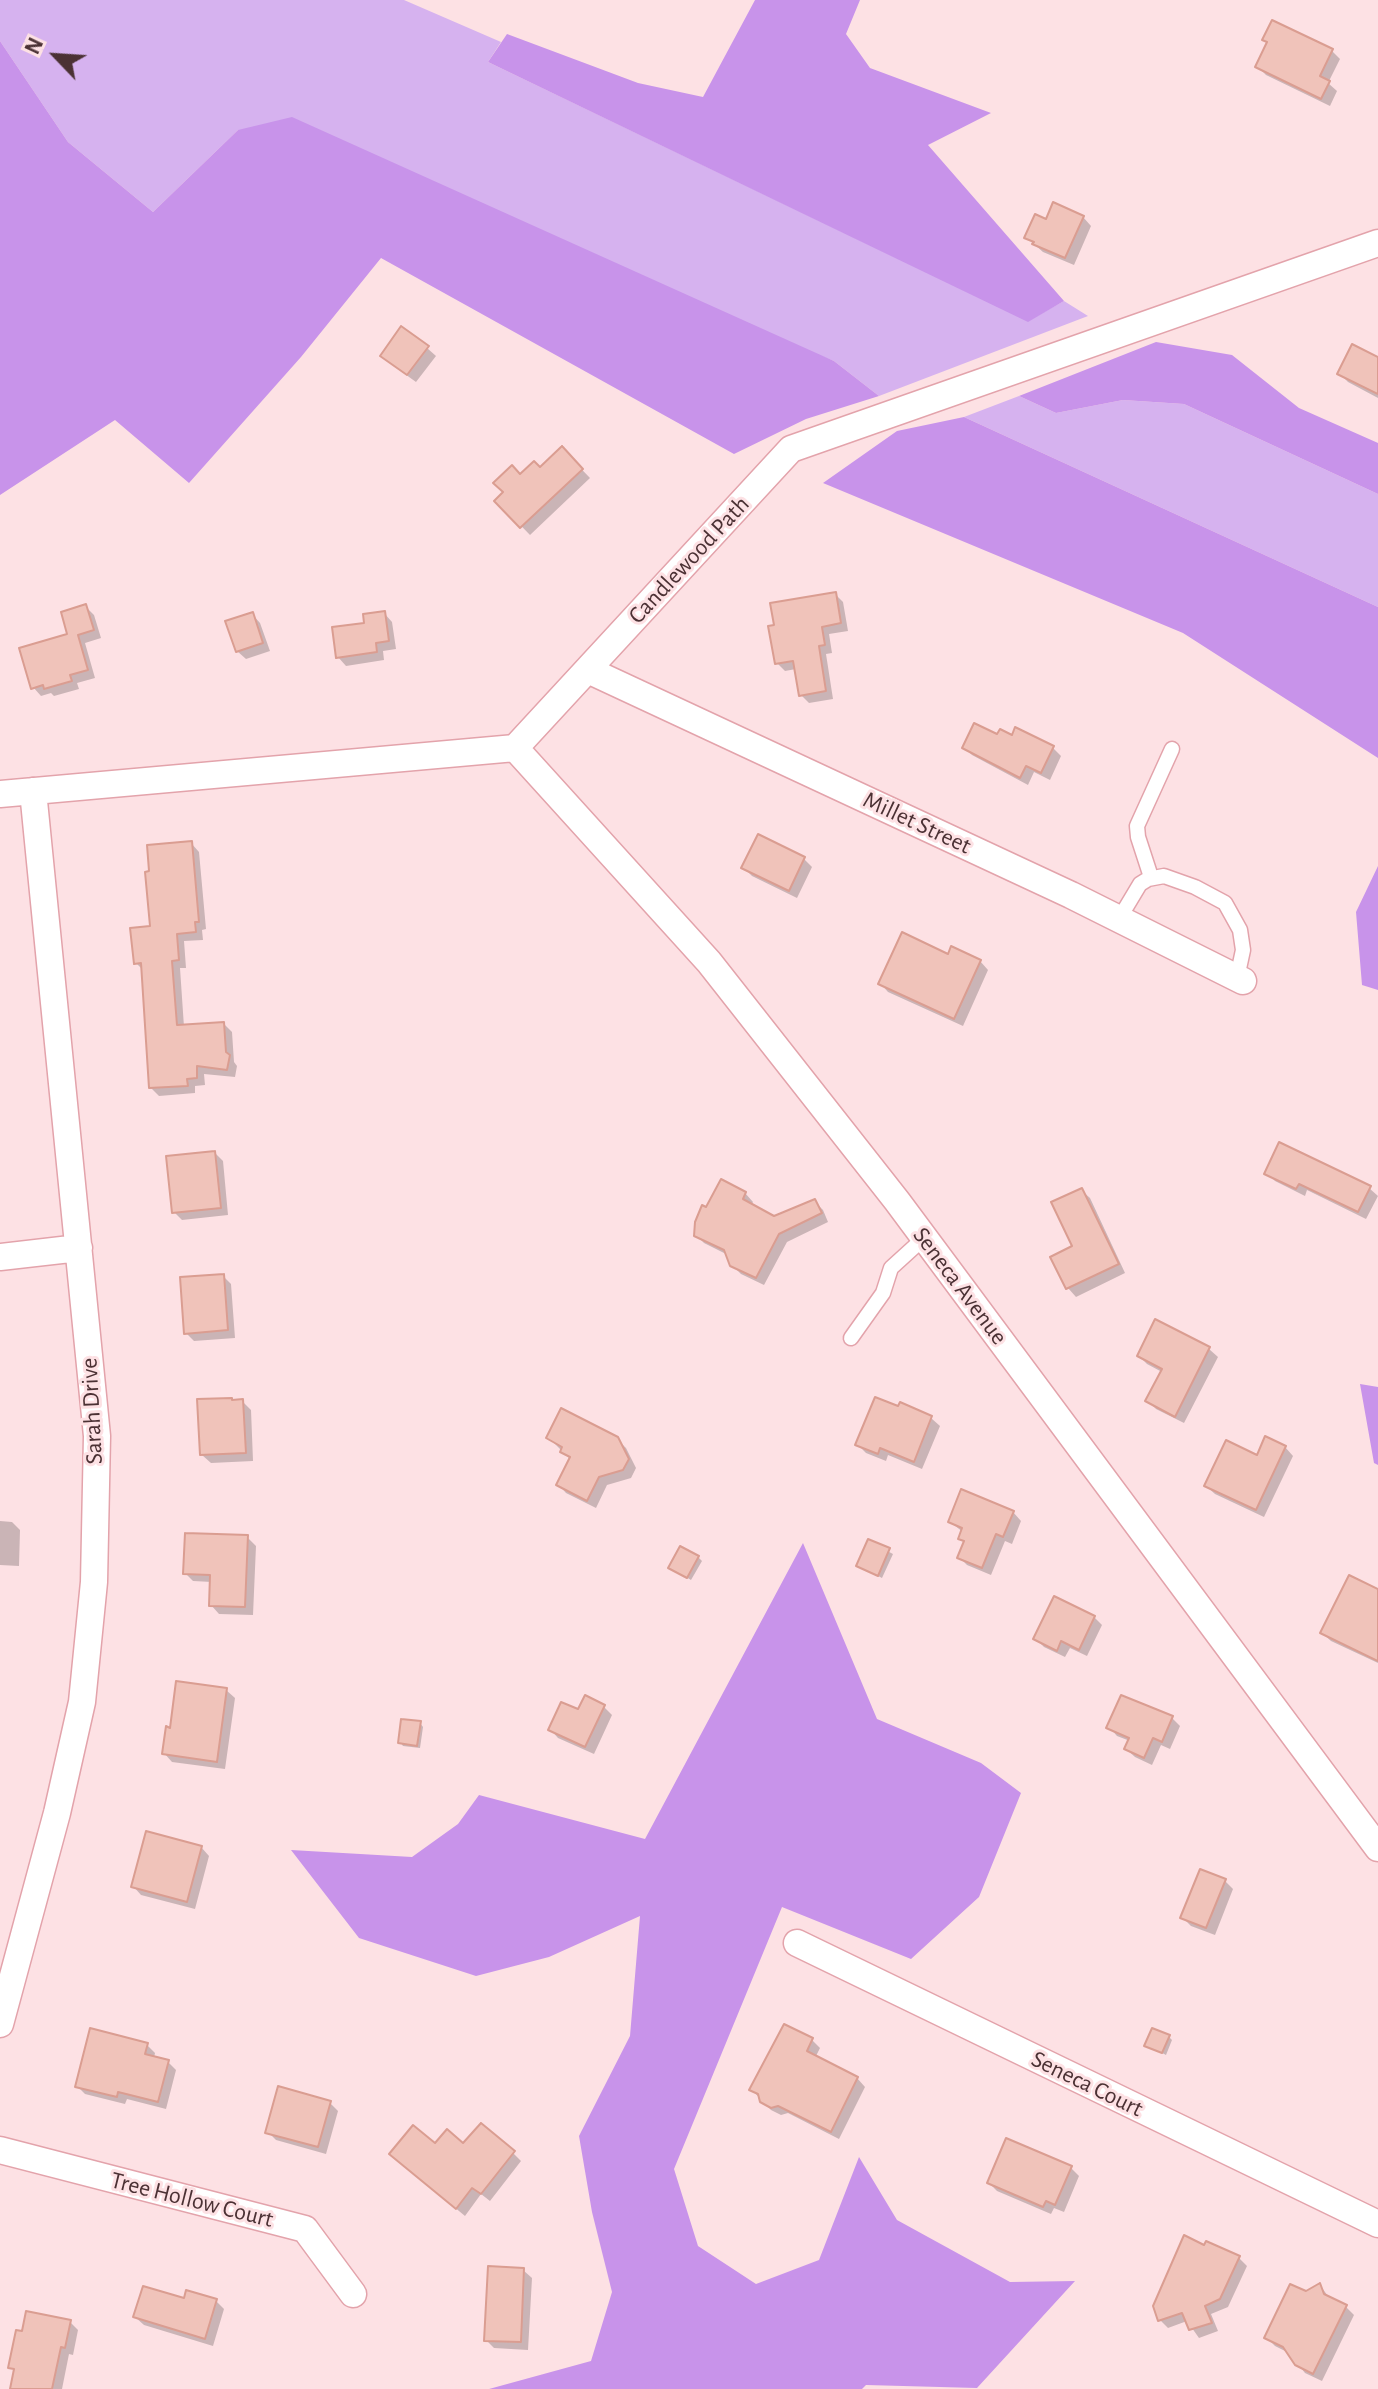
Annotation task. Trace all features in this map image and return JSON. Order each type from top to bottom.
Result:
[{"type":"street","name":"Candlewood Path","points":[[515,748],[791,449],[1378,243]]},
{"type":"street","name":"Millet Street","points":[[588,670],[1240,979]]},
{"type":"street","points":[[0,794],[515,748]]},
{"type":"street","name":"Seneca Avenue","points":[[515,748],[709,962],[924,1238],[1378,1848]]},
{"type":"street","name":"Sarah Drive","points":[[0,2024],[57,1813],[82,1702],[94,1582],[97,1436],[33,791]]},
{"type":"street","points":[[0,1257],[79,1248]]},
{"type":"street","name":"Seneca Court","points":[[797,1943],[1378,2224]]},
{"type":"street","name":"Tree Hollow Court","points":[[0,2150],[305,2229],[353,2294]]},
{"type":"lane","points":[[1151,877],[1137,826],[1172,749]]},
{"type":"lane","points":[[1119,919],[1140,884],[1151,877],[1180,880],[1225,903],[1240,930],[1243,950],[1240,979]]},
{"type":"lane","points":[[851,1338],[883,1293],[891,1268],[924,1238]]},
{"type":"shaded area","points":[[0,0],[404,0],[501,42],[488,62],[1028,321],[1064,301],[1088,316],[879,396],[834,361],[238,130],[153,212],[68,142],[0,41]]},
{"type":"shaded area","points":[[755,0],[860,0],[846,34],[870,68],[991,113],[928,145],[1064,301],[1028,322],[488,62],[507,34],[638,83],[703,97]]},
{"type":"shaded area","points":[[0,41],[68,142],[153,212],[238,130],[292,117],[834,361],[879,396],[806,419],[734,454],[381,258],[301,357],[189,483],[115,420],[0,495]]},
{"type":"shaded area","points":[[1156,342],[1232,355],[1299,408],[1378,443],[1378,494],[1184,404],[1123,400],[1056,413],[1019,396]]},
{"type":"shaded area","points":[[1019,396],[1056,413],[1123,400],[1184,404],[1378,494],[1378,607],[964,417]]},
{"type":"shaded area","points":[[964,417],[1378,607],[1378,758],[1183,633],[823,483],[897,431]]},
{"type":"shaded area","points":[[1378,866],[1378,990],[1362,985],[1356,912]]},
{"type":"shaded area","points":[[1360,1384],[1378,1387],[1378,1465],[1374,1463]]},
{"type":"shaded area","points":[[803,1543],[877,1719],[981,1763],[1021,1793],[979,1897],[911,1959],[782,1907],[674,2169],[698,2246],[756,2284],[819,2260],[859,2157],[897,2220],[1010,2282],[1075,2281],[977,2388],[866,2385],[862,2389],[489,2389],[591,2361],[612,2292],[592,2212],[579,2136],[630,2036],[640,1916],[549,1957],[476,1976],[359,1938],[291,1850],[412,1857],[458,1824],[479,1795],[645,1839]]},
{"type":"building","points":[[1272,20],[1333,49],[1320,76],[1330,81],[1321,99],[1255,67],[1267,42],[1262,40]]},
{"type":"building","points":[[1053,202],[1084,216],[1065,258],[1024,238],[1035,214],[1046,219]]},
{"type":"building","points":[[401,326],[429,346],[407,375],[380,356]]},
{"type":"building","points":[[1352,344],[1378,357],[1378,394],[1337,374]]},
{"type":"building","points":[[562,446],[583,469],[520,528],[494,501],[503,492],[493,483],[512,465],[520,474],[534,461],[540,467]]},
{"type":"building","points":[[836,592],[841,623],[822,627],[825,645],[819,646],[826,691],[799,696],[793,661],[775,664],[768,626],[774,625],[770,603]]},
{"type":"building","points":[[86,604],[94,630],[78,635],[88,670],[70,675],[72,681],[44,689],[43,685],[31,689],[19,648],[67,634],[61,612]]},
{"type":"building","points":[[385,611],[389,641],[376,643],[377,652],[336,658],[332,627],[364,623],[363,614]]},
{"type":"building","points":[[253,612],[263,643],[236,652],[225,621]]},
{"type":"building","points":[[974,723],[997,734],[1000,729],[1012,735],[1015,727],[1054,746],[1041,773],[1026,766],[1020,778],[962,748]]},
{"type":"building","points":[[758,834],[805,857],[789,891],[741,868]]},
{"type":"building","points":[[192,841],[199,922],[195,922],[196,932],[177,934],[179,960],[172,961],[177,1025],[224,1022],[226,1052],[230,1055],[227,1070],[197,1066],[197,1078],[187,1079],[188,1086],[149,1088],[141,963],[134,964],[130,928],[150,926],[145,872],[149,871],[147,845]]},
{"type":"building","points":[[902,932],[948,954],[951,946],[981,960],[954,1019],[878,984]]},
{"type":"building","points":[[1279,1142],[1371,1186],[1358,1212],[1299,1184],[1296,1189],[1264,1174]]},
{"type":"building","points":[[215,1151],[221,1208],[172,1213],[166,1156]]},
{"type":"building","points":[[721,1179],[746,1192],[743,1199],[774,1216],[815,1199],[822,1213],[779,1234],[756,1278],[730,1266],[724,1250],[694,1236],[695,1222],[702,1205],[706,1207]]},
{"type":"building","points":[[1082,1188],[1119,1264],[1066,1289],[1050,1257],[1072,1246],[1051,1202]]},
{"type":"building","points":[[224,1274],[228,1330],[184,1334],[180,1277]]},
{"type":"building","points":[[1155,1319],[1210,1347],[1175,1417],[1145,1401],[1162,1369],[1137,1356]]},
{"type":"building","points":[[875,1397],[898,1406],[900,1402],[932,1416],[914,1462],[880,1448],[878,1454],[855,1445]]},
{"type":"building","points":[[197,1399],[243,1399],[246,1453],[200,1455]]},
{"type":"building","points":[[561,1408],[618,1437],[629,1459],[623,1470],[599,1477],[587,1501],[556,1485],[570,1457],[560,1452],[562,1447],[546,1438]]},
{"type":"building","points":[[1265,1436],[1286,1446],[1256,1510],[1204,1486],[1226,1440],[1257,1455]]},
{"type":"building","points":[[961,1489],[1014,1511],[1003,1537],[996,1534],[982,1568],[957,1558],[964,1541],[958,1539],[962,1528],[948,1522]]},
{"type":"building","points":[[185,1533],[248,1535],[245,1607],[209,1606],[210,1575],[183,1574]]},
{"type":"building","points":[[868,1539],[890,1548],[878,1576],[856,1566]]},
{"type":"building","points":[[680,1546],[699,1556],[687,1578],[668,1568]]},
{"type":"building","points":[[1349,1575],[1378,1589],[1378,1661],[1320,1633]]},
{"type":"building","points":[[1054,1596],[1095,1616],[1079,1650],[1061,1641],[1057,1651],[1033,1639]]},
{"type":"building","points":[[176,1681],[227,1688],[217,1762],[162,1754],[166,1726],[170,1728]]},
{"type":"building","points":[[585,1695],[605,1705],[585,1747],[548,1730],[561,1702],[578,1709]]},
{"type":"building","points":[[1121,1695],[1173,1716],[1162,1742],[1153,1738],[1144,1758],[1124,1749],[1129,1738],[1106,1728]]},
{"type":"building","points":[[401,1719],[421,1721],[417,1746],[398,1743]]},
{"type":"building","points":[[146,1831],[202,1846],[187,1902],[131,1887]]},
{"type":"building","points":[[1200,1869],[1226,1879],[1206,1928],[1180,1918]]},
{"type":"building","points":[[784,2024],[813,2038],[807,2051],[858,2077],[831,2132],[778,2106],[771,2108],[760,2102],[758,2094],[749,2090]]},
{"type":"building","points":[[90,2028],[148,2043],[145,2054],[169,2060],[158,2102],[118,2092],[117,2097],[75,2087]]},
{"type":"building","points":[[1152,2028],[1170,2035],[1162,2053],[1144,2046]]},
{"type":"building","points":[[278,2086],[331,2101],[318,2147],[265,2133]]},
{"type":"building","points":[[481,2123],[515,2151],[481,2194],[472,2188],[456,2209],[389,2154],[413,2125],[435,2143],[447,2129],[463,2143]]},
{"type":"building","points":[[1006,2138],[1072,2166],[1055,2205],[1046,2201],[1043,2207],[987,2183]]},
{"type":"building","points":[[1184,2235],[1240,2256],[1220,2299],[1205,2306],[1212,2323],[1189,2330],[1182,2313],[1158,2321],[1153,2306]]},
{"type":"building","points":[[488,2266],[524,2268],[521,2342],[484,2341]]},
{"type":"building","points":[[1320,2283],[1324,2294],[1347,2305],[1313,2374],[1295,2365],[1283,2347],[1264,2338],[1290,2284],[1306,2291]]},
{"type":"building","points":[[143,2286],[184,2298],[186,2290],[217,2299],[205,2339],[133,2317]]},
{"type":"building","points":[[26,2311],[71,2320],[65,2348],[61,2347],[52,2389],[10,2389],[14,2369],[8,2368],[16,2330],[22,2331]]}]
